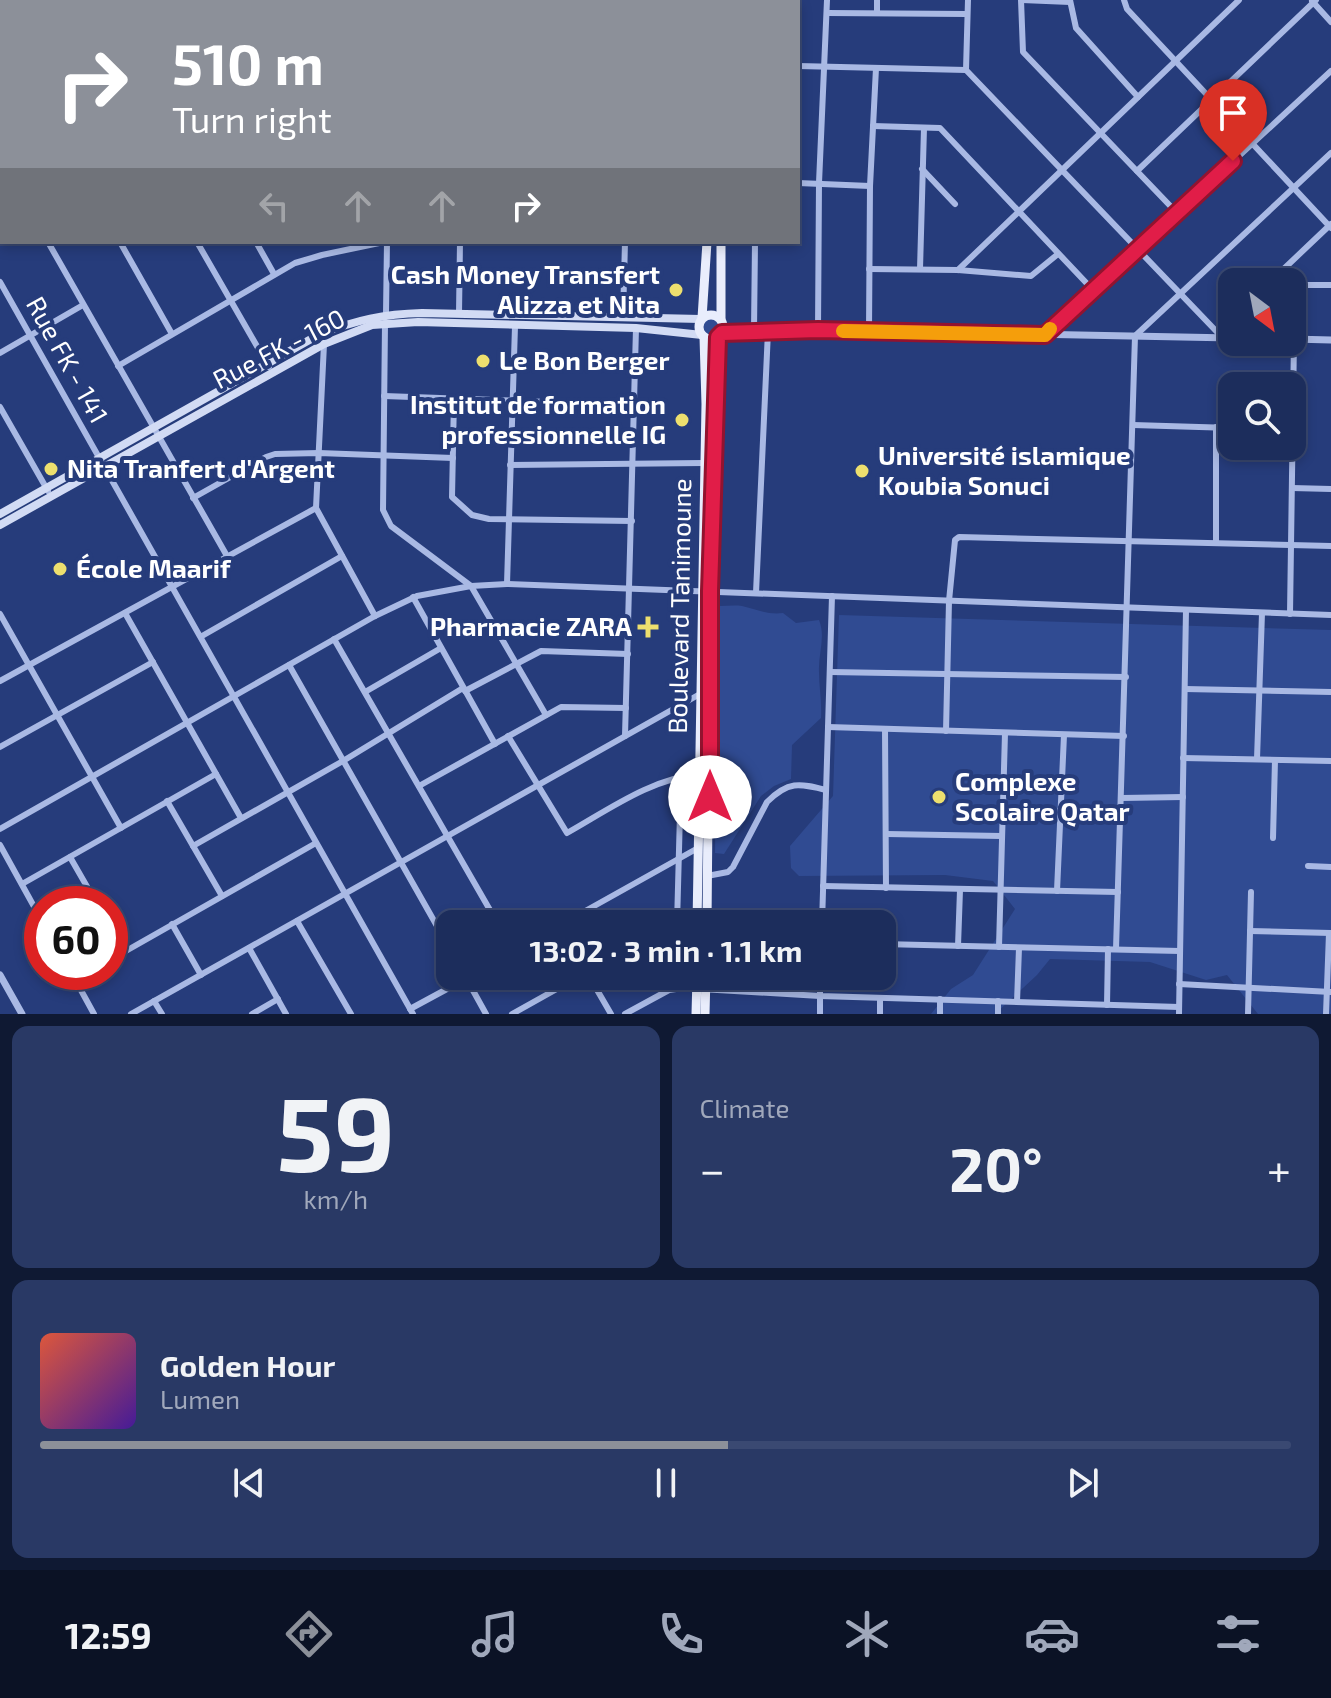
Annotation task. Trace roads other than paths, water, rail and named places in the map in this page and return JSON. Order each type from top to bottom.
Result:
[{"type":"main road","points":[[707,244],[702,318],[698,327],[703,336],[712,339],[720,335],[723,326],[721,244]]},
{"type":"main road","points":[[702,318],[710,314],[721,319]]},
{"type":"main road","name":"Rue FK - 160","points":[[386,318],[515,326],[636,328],[703,336]]},
{"type":"main road","name":"Rue FK - 160","points":[[0,525],[49,492],[270,368],[320,334],[386,318],[702,318]]},
{"type":"main road","name":"Rue FK - 160","points":[[270,368],[371,321]]},
{"type":"main road","name":"Boulevard Tanimoune","points":[[697,910],[700,694],[720,335]]},
{"type":"main road","name":"Boulevard Tanimoune","points":[[703,336],[706,404],[707,910]]},
{"type":"main road","name":"Rue FK - 160","points":[[0,514],[49,492]]},
{"type":"main road","points":[[696,1014],[701,990]]},
{"type":"main road","points":[[701,990],[705,1014]]},
{"type":"street","points":[[818,330],[819,183],[827,0]]},
{"type":"street","points":[[877,0],[877,13]]},
{"type":"street","points":[[968,0],[966,70],[1181,294],[1215,335]]},
{"type":"street","points":[[1138,97],[1076,28],[1070,1],[1021,0],[1021,50],[1177,213]]},
{"type":"street","points":[[1124,0],[1127,9],[1330,226],[1285,268]]},
{"type":"street","points":[[958,270],[1239,0]]},
{"type":"street","points":[[1137,171],[1313,1],[1331,22]]},
{"type":"street","points":[[827,13],[967,14]]},
{"type":"street","points":[[800,66],[966,70]]},
{"type":"street","points":[[869,331],[870,186],[876,68]]},
{"type":"street","points":[[1045,335],[1331,71]]},
{"type":"street","points":[[873,126],[940,128],[1093,290]]},
{"type":"street","points":[[920,269],[924,128]]},
{"type":"street","points":[[1116,949],[1135,336],[1331,153]]},
{"type":"street","points":[[922,169],[955,204]]},
{"type":"street","points":[[800,183],[870,186]]},
{"type":"street","points":[[51,244],[227,556]]},
{"type":"street","points":[[121,244],[172,334]]},
{"type":"street","points":[[198,244],[270,368]]},
{"type":"street","points":[[257,244],[274,274]]},
{"type":"street","points":[[118,366],[274,274],[322,255],[376,244]]},
{"type":"street","points":[[386,244],[385,518],[391,526],[471,586],[546,715]]},
{"type":"street","points":[[459,316],[460,244]]},
{"type":"street","points":[[623,319],[625,244]]},
{"type":"street","points":[[754,331],[755,244]]},
{"type":"street","points":[[869,269],[958,270],[1031,276],[1058,254]]},
{"type":"street","name":"Rue FK - 141","points":[[0,282],[412,1012]]},
{"type":"street","points":[[1306,285],[1331,285]]},
{"type":"street","points":[[0,353],[83,305]]},
{"type":"street","points":[[721,319],[742,332]]},
{"type":"street","points":[[507,584],[515,326]]},
{"type":"street","points":[[625,736],[636,328]]},
{"type":"street","points":[[720,335],[818,330],[1218,336]]},
{"type":"street","points":[[756,593],[768,331]]},
{"type":"street","points":[[1215,335],[1218,332]]},
{"type":"street","points":[[1306,339],[1331,340]]},
{"type":"street","points":[[324,344],[316,508],[375,616]]},
{"type":"street","points":[[384,396],[634,405]]},
{"type":"street","points":[[454,398],[452,497],[476,517],[632,521]]},
{"type":"street","points":[[0,407],[49,492]]},
{"type":"street","points":[[1133,425],[1216,427],[1216,543]]},
{"type":"street","points":[[193,498],[270,455],[319,453],[453,458]]},
{"type":"street","points":[[1290,614],[1292,460]]},
{"type":"street","points":[[510,465],[704,463]]},
{"type":"street","points":[[1292,488],[1331,489]]},
{"type":"street","points":[[0,681],[316,508]]},
{"type":"street","points":[[946,731],[949,601],[955,540],[959,537],[1331,546]]},
{"type":"street","points":[[202,636],[342,556]]},
{"type":"street","points":[[0,829],[375,616],[413,597],[471,586],[507,584],[630,588],[1331,615]]},
{"type":"street","points":[[822,910],[832,596]]},
{"type":"street","points":[[413,597],[495,744]]},
{"type":"street","points":[[731,990],[1179,1010],[1186,610]]},
{"type":"street","points":[[125,613],[241,818]]},
{"type":"street","points":[[1257,759],[1262,613]]},
{"type":"street","points":[[0,614],[121,828]]},
{"type":"street","points":[[334,639],[490,910]]},
{"type":"street","points":[[365,692],[441,648]]},
{"type":"street","points":[[193,846],[464,690],[541,651],[628,654]]},
{"type":"street","points":[[0,747],[153,662]]},
{"type":"street","points":[[289,665],[436,924]]},
{"type":"street","points":[[830,672],[1126,677]]},
{"type":"street","points":[[1185,689],[1331,692]]},
{"type":"street","points":[[131,1014],[700,694]]},
{"type":"street","points":[[419,786],[561,707],[626,708]]},
{"type":"street","points":[[828,727],[1124,736]]},
{"type":"street","points":[[885,729],[886,888]]},
{"type":"street","points":[[999,947],[1005,733]]},
{"type":"street","points":[[1057,891],[1064,735]]},
{"type":"street","points":[[508,736],[567,833],[637,794],[681,776],[700,774]]},
{"type":"street","points":[[1183,758],[1331,761]]},
{"type":"street","points":[[1273,838],[1275,760]]},
{"type":"street","points":[[22,884],[216,774]]},
{"type":"street","points":[[676,910],[681,776]]},
{"type":"street","points":[[707,876],[728,872],[733,867],[767,802],[774,795],[800,783],[826,790]]},
{"type":"street","points":[[1122,798],[1183,797]]},
{"type":"street","points":[[167,801],[222,896]]},
{"type":"street","points":[[1060,810],[1121,809]]},
{"type":"street","points":[[887,834],[1001,836]]},
{"type":"street","points":[[128,949],[316,843]]},
{"type":"street","points":[[0,845],[24,888]]},
{"type":"street","points":[[587,910],[698,848]]},
{"type":"street","points":[[70,857],[87,886]]},
{"type":"street","points":[[1308,866],[1331,867]]},
{"type":"street","points":[[823,886],[1118,892]]},
{"type":"street","points":[[958,946],[960,890]]},
{"type":"street","points":[[1248,1014],[1251,892]]},
{"type":"street","points":[[297,921],[351,1014]]},
{"type":"street","points":[[172,924],[201,975]]},
{"type":"street","points":[[1250,931],[1330,933],[1326,1014]]},
{"type":"street","points":[[896,944],[1180,951]]},
{"type":"street","points":[[249,948],[286,1014]]},
{"type":"street","points":[[1017,1002],[1019,948]]},
{"type":"street","points":[[1107,1005],[1108,949]]},
{"type":"street","points":[[0,975],[22,1014]]},
{"type":"street","points":[[1179,984],[1329,992]]},
{"type":"street","points":[[81,990],[94,1014]]},
{"type":"street","points":[[412,1012],[447,990]]},
{"type":"street","points":[[474,990],[486,1014]]},
{"type":"street","points":[[512,1014],[555,990]]},
{"type":"street","points":[[597,990],[611,1014]]},
{"type":"street","points":[[625,1014],[673,990]]},
{"type":"street","points":[[820,990],[820,1014]]},
{"type":"street","points":[[880,998],[880,1014]]},
{"type":"street","points":[[252,1014],[278,999]]},
{"type":"street","points":[[940,999],[940,1014]]},
{"type":"street","points":[[154,1001],[162,1014]]},
{"type":"street","points":[[998,1001],[998,1014]]},
{"type":"street","points":[[1055,1004],[1055,1014]]},
{"type":"street","points":[[1116,1005],[1116,1014]]},
{"type":"place","name":"Cash Money Transfert Alizza et Nita","points":[[676,290]]},
{"type":"place","name":"Le Bon Berger","points":[[483,361]]},
{"type":"place","name":"Institut de formation professionnelle IG","points":[[682,420]]},
{"type":"place","name":"Nita Tranfert d'Argent","points":[[51,469]]},
{"type":"place","name":"Université islamique Koubia Sonuci","points":[[862,471]]},
{"type":"place","name":"École Maarif","points":[[60,569]]},
{"type":"place","name":"Pharmacie ZARA","points":[[648,627]]},
{"type":"place","name":"Complexe Scolaire Qatar","points":[[939,797]]}]
